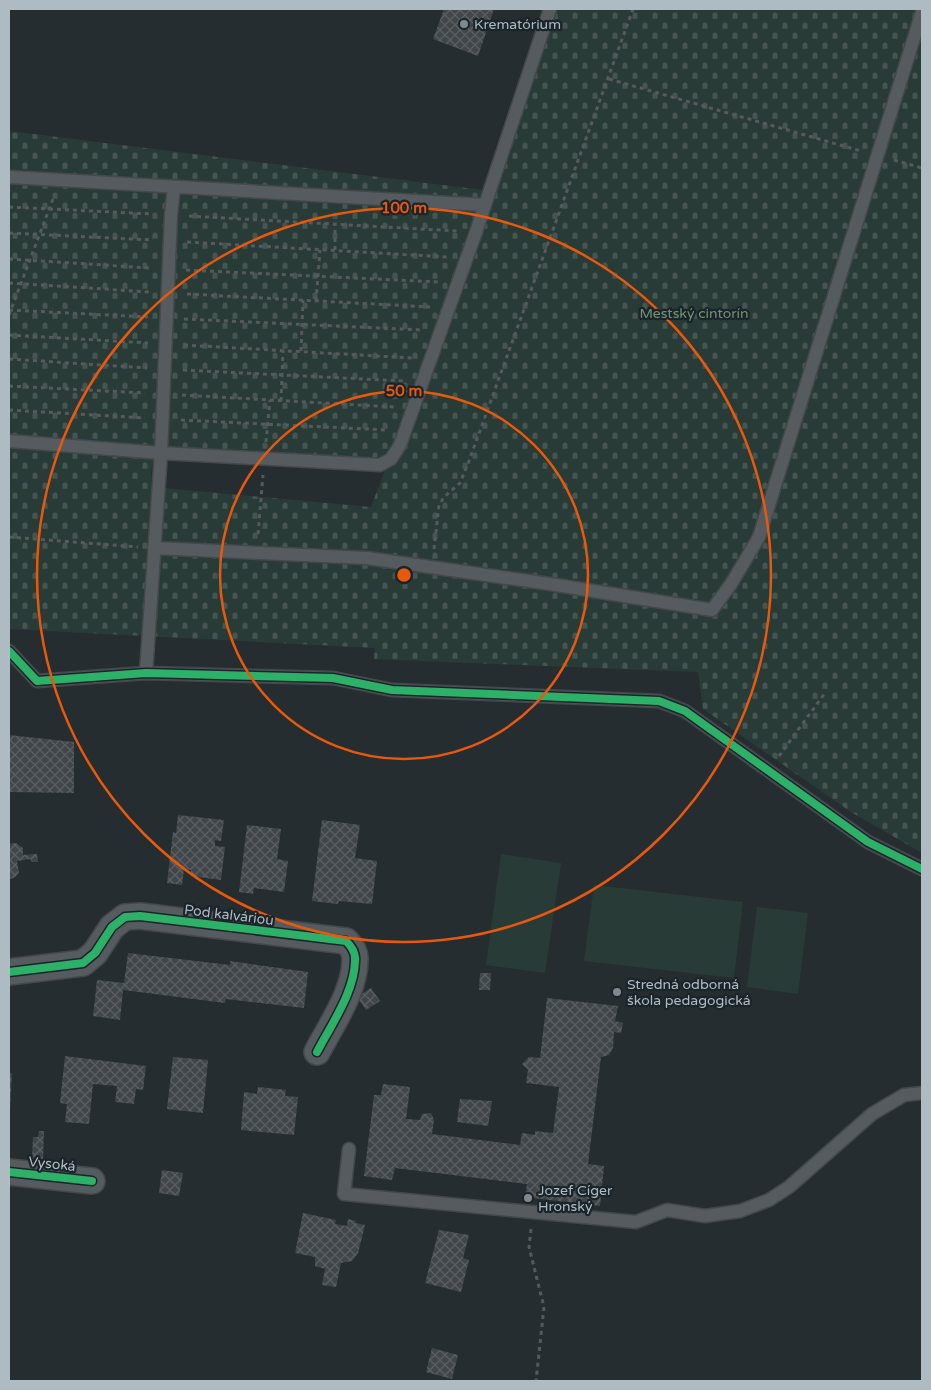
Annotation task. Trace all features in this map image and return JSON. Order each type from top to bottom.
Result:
[{"type":"street","name":"Pod kalváriou","points":[[9,972],[83,963],[95,953],[112,927],[124,917],[140,916],[346,942],[352,948],[355,957],[350,988],[317,1052]]},
{"type":"street","name":"Vysoká","points":[[9,1172],[92,1181]]},
{"type":"lane","points":[[9,441],[161,453],[380,465],[391,459],[400,445],[432,359],[550,9]]},
{"type":"lane","points":[[154,548],[367,558],[550,584],[712,610],[731,584],[759,537],[922,12]]},
{"type":"lane","points":[[9,177],[484,204]]},
{"type":"lane","points":[[146,673],[161,453],[168,270],[174,187]]},
{"type":"lane","points":[[9,651],[37,682],[146,673],[333,678],[392,690],[659,701],[685,711],[868,842],[922,869]]},
{"type":"lane","points":[[349,1149],[344,1194],[636,1222],[667,1210],[705,1216],[740,1211],[769,1200],[789,1187],[872,1114],[904,1095],[922,1093]]},
{"type":"path","points":[[432,567],[439,505],[444,497],[460,483],[469,461],[633,9]]},
{"type":"path","points":[[609,79],[922,168]]},
{"type":"path","points":[[9,315],[61,179]]},
{"type":"path","points":[[9,207],[476,232]]},
{"type":"path","points":[[335,224],[335,250]]},
{"type":"path","points":[[9,233],[466,258]]},
{"type":"path","points":[[316,301],[320,250]]},
{"type":"path","points":[[9,259],[168,270],[458,283]]},
{"type":"path","points":[[9,283],[449,308]]},
{"type":"path","points":[[301,351],[303,300]]},
{"type":"path","points":[[10,310],[441,331]]},
{"type":"path","points":[[9,335],[432,359]]},
{"type":"path","points":[[281,401],[283,350]]},
{"type":"path","points":[[9,359],[164,370],[422,382]]},
{"type":"path","points":[[9,386],[413,408]]},
{"type":"path","points":[[9,410],[405,431]]},
{"type":"path","points":[[9,537],[154,548]]},
{"type":"path","points":[[769,771],[825,693]]},
{"type":"path","points":[[533,1212],[530,1247],[544,1307],[536,1381]]},
{"type":"green space","name":"Mestský cintorín","points":[[558,9],[922,9],[922,853],[851,812],[703,709],[698,672],[374,659],[375,648],[9,629],[9,131],[483,190],[393,446],[382,456],[373,458],[170,447],[163,450],[153,462],[151,487],[371,507],[385,470],[394,466],[400,458]]},
{"type":"green space","points":[[501,854],[561,863],[545,973],[486,965]]},
{"type":"green space","points":[[594,885],[743,902],[734,978],[584,961]]},
{"type":"green space","points":[[757,907],[808,913],[798,994],[747,987]]},
{"type":"building","name":"Krematórium","points":[[444,9],[494,9],[478,56],[433,39]]},
{"type":"building","points":[[9,735],[74,742],[74,793],[10,792]]},
{"type":"building","points":[[178,815],[224,820],[221,841],[215,840],[215,846],[225,847],[221,880],[191,876],[191,870],[184,869],[182,885],[167,883],[173,832],[176,833]]},
{"type":"building","points":[[322,820],[360,825],[355,858],[377,861],[372,904],[339,901],[338,904],[312,901]]},
{"type":"building","points":[[247,825],[281,829],[277,859],[288,861],[284,892],[254,888],[253,894],[239,892]]},
{"type":"building","points":[[16,843],[23,848],[23,855],[37,854],[38,862],[32,862],[30,859],[17,861],[19,873],[14,878],[9,879],[9,844]]},
{"type":"building","points":[[128,953],[230,965],[230,961],[308,972],[304,1008],[226,999],[225,1003],[123,990],[120,1020],[93,1016],[97,980],[124,983]]},
{"type":"building","points":[[480,973],[491,973],[490,990],[479,990]]},
{"type":"building","points":[[371,988],[380,1001],[366,1010],[357,997]]},
{"type":"building","points":[[547,998],[618,1006],[615,1021],[623,1023],[621,1033],[614,1032],[613,1048],[609,1055],[601,1057],[588,1164],[604,1166],[600,1206],[525,1197],[527,1184],[395,1168],[392,1180],[364,1176],[374,1095],[381,1095],[383,1084],[410,1087],[406,1119],[420,1120],[422,1114],[431,1113],[434,1120],[432,1134],[520,1145],[522,1133],[535,1135],[535,1131],[553,1133],[559,1087],[526,1083],[528,1070],[522,1064],[529,1057],[540,1058]]},
{"type":"building","points":[[65,1056],[146,1066],[143,1090],[136,1089],[134,1104],[115,1102],[117,1086],[93,1084],[89,1124],[65,1122],[67,1104],[60,1103]]},
{"type":"building","points":[[173,1057],[208,1060],[203,1113],[167,1109]]},
{"type":"building","points":[[9,1073],[12,1073],[10,1111],[9,1111]]},
{"type":"building","points":[[258,1087],[286,1090],[285,1096],[298,1097],[294,1135],[241,1130],[244,1092],[257,1094]]},
{"type":"building","points":[[460,1099],[492,1101],[488,1126],[457,1122]]},
{"type":"building","points":[[39,1131],[44,1131],[43,1159],[32,1159],[33,1137],[38,1137]]},
{"type":"building","points":[[162,1170],[183,1173],[179,1196],[159,1193]]},
{"type":"building","points":[[303,1213],[336,1220],[335,1224],[347,1226],[348,1219],[365,1225],[358,1253],[352,1261],[341,1263],[336,1287],[322,1285],[325,1269],[315,1266],[315,1257],[295,1253]]},
{"type":"building","points":[[439,1230],[469,1235],[463,1258],[469,1260],[461,1292],[425,1283]]},
{"type":"building","points":[[432,1348],[458,1355],[452,1379],[426,1372]]},
{"type":"cycle path","points":[[9,651],[37,681],[146,673],[333,678],[392,690],[659,701],[685,711],[868,842],[922,869]]},
{"type":"cycle path","points":[[9,972],[83,963],[95,953],[112,927],[125,917],[140,916],[346,941],[355,955],[351,982],[342,1007],[317,1052]]},
{"type":"cycle path","points":[[9,1172],[92,1181]]},
{"type":"place","name":"Krematórium","points":[[464,24]]},
{"type":"place","name":"Stredná odborná škola pedagogická","points":[[617,992]]},
{"type":"place","name":"Jozef Cíger Hronský","points":[[528,1198]]}]
